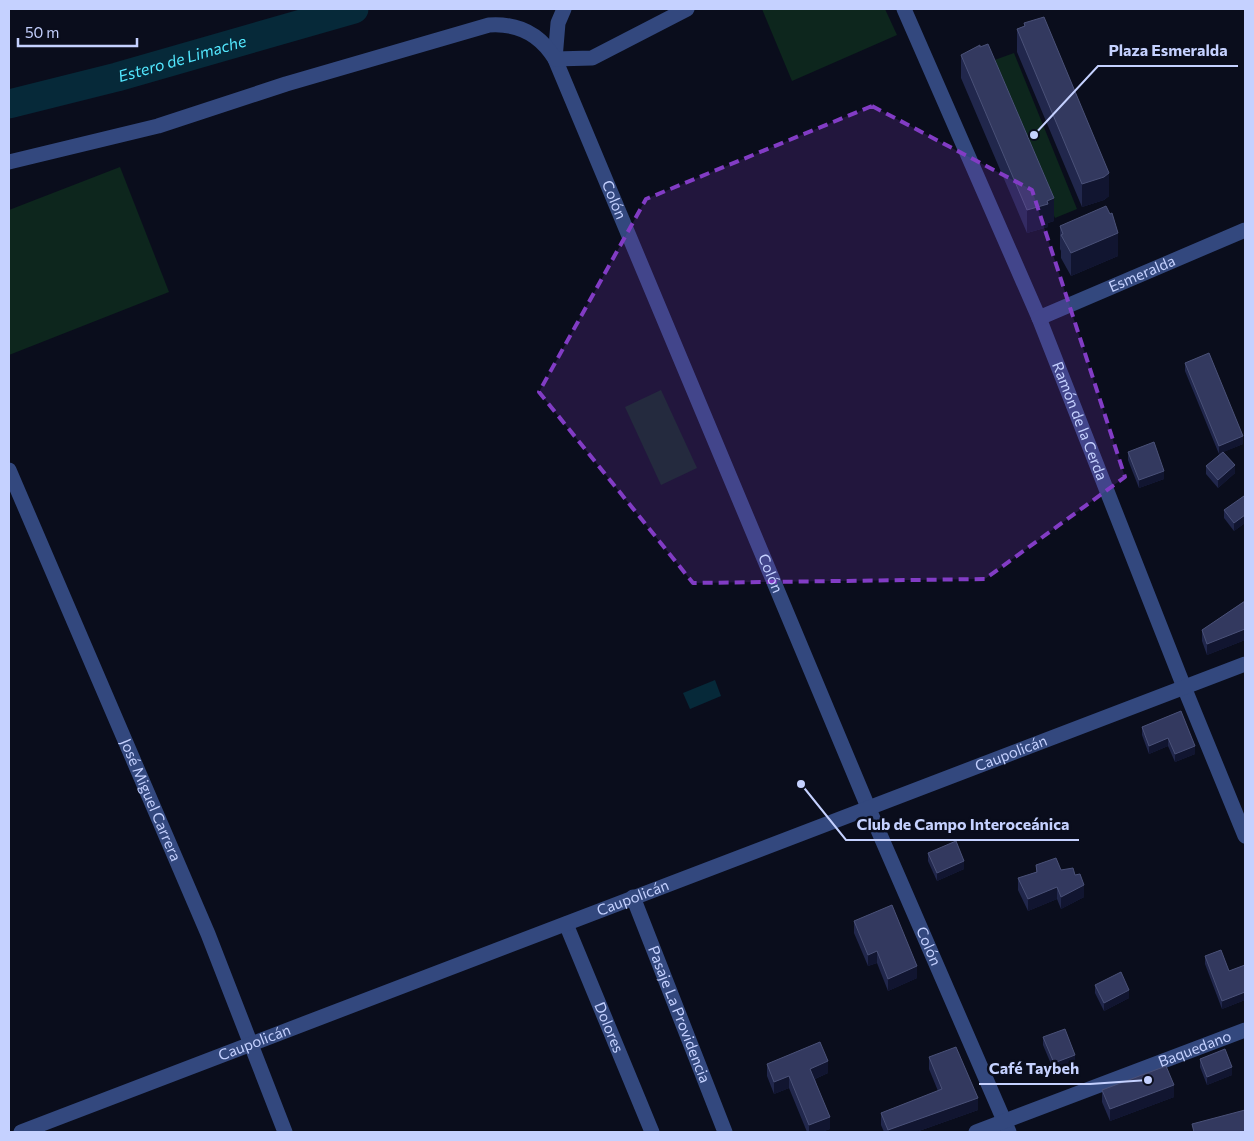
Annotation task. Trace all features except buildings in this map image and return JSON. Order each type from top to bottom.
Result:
[{"type":"street","name":"Colón","points":[[564,9],[558,23],[555,59],[868,807],[1007,1127]]},
{"type":"street","points":[[9,162],[158,126],[286,84],[489,25],[511,25],[522,29],[541,41],[555,59],[592,58],[687,9]]},
{"type":"street","name":"Ramón de la Cerda","points":[[904,9],[1038,318],[1184,688],[1245,836]]},
{"type":"street","name":"Esmeralda","points":[[1038,318],[1245,230]]},
{"type":"street","name":"José Miguel Carrera","points":[[9,470],[208,934],[285,1132]]},
{"type":"street","name":"Caupolicán","points":[[21,1132],[1245,664]]},
{"type":"street","name":"Pasaje La Providencia","points":[[633,898],[726,1132]]},
{"type":"street","name":"Dolores","points":[[566,924],[652,1132]]},
{"type":"street","name":"Baquedano","points":[[976,1132],[1007,1127],[1245,1030]]},
{"type":"highlighted area","points":[[872,106],[1032,190],[1125,477],[985,579],[693,583],[539,392],[646,199]]},
{"type":"green space","points":[[762,9],[885,9],[897,35],[792,81]]},
{"type":"green space","points":[[1014,53],[1077,209],[1055,218],[989,62]]},
{"type":"green space","points":[[120,167],[169,292],[9,355],[9,210]]},
{"type":"green space","points":[[661,390],[697,468],[661,485],[625,407]]},
{"type":"water","points":[[715,680],[721,696],[690,709],[683,693]]},
{"type":"waterway","name":"Estero de Limache","points":[[9,104],[117,77],[354,9]]},
{"type":"place","name":"Plaza Esmeralda","points":[[1034,135]]},
{"type":"place","name":"Club de Campo Interoceánica","points":[[801,784]]},
{"type":"place","name":"Café Taybeh","points":[[1148,1080]]}]
